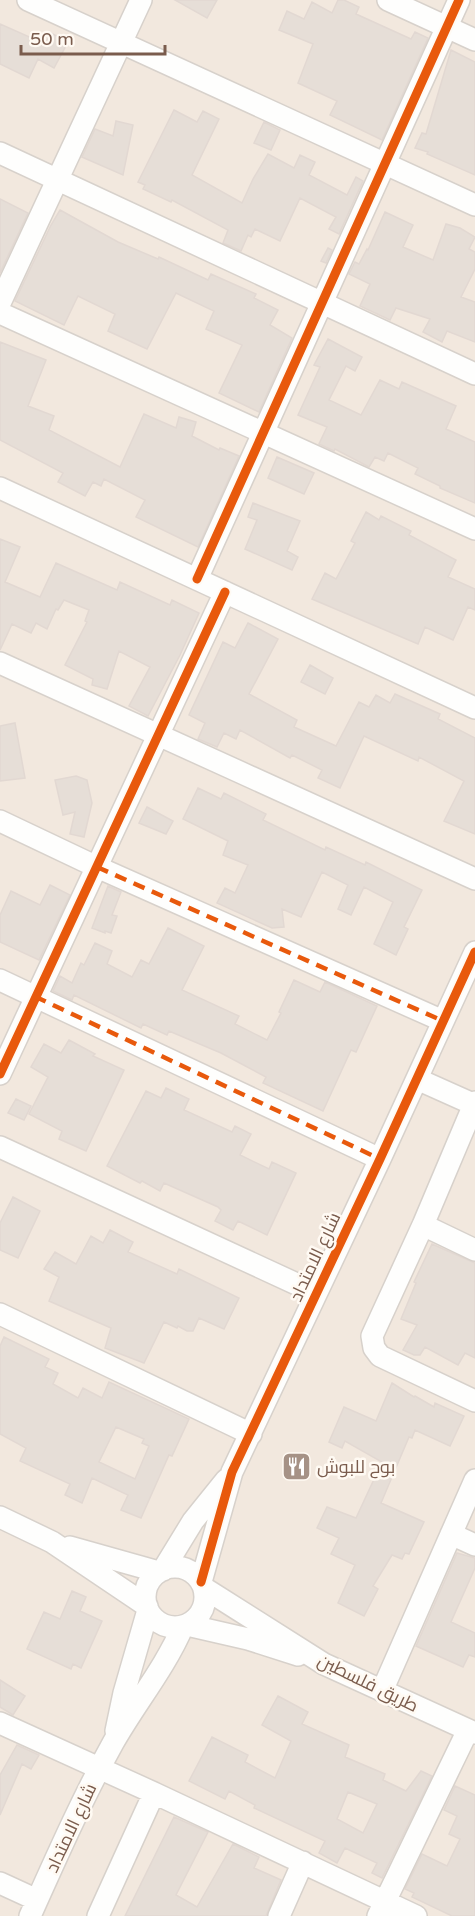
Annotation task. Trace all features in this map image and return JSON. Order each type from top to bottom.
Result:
[{"type":"street","points":[[28,0],[475,205]]},
{"type":"street","points":[[0,303],[141,0]]},
{"type":"street","points":[[388,0],[475,40]]},
{"type":"street","points":[[196,579],[459,0]]},
{"type":"street","points":[[0,153],[475,374]]},
{"type":"street","points":[[0,313],[475,529]]},
{"type":"street","points":[[0,489],[475,708]]},
{"type":"street","points":[[0,1074],[225,592]]},
{"type":"street","points":[[0,663],[475,879]]},
{"type":"street","points":[[0,821],[97,867],[443,1021]]},
{"type":"street","name":"شارع الامتداد","points":[[202,1585],[232,1472],[475,952]]},
{"type":"street","points":[[0,980],[380,1159]]},
{"type":"street","points":[[417,1079],[475,1104],[372,1336],[374,1348],[380,1356],[475,1401]]},
{"type":"street","points":[[0,1147],[316,1293]]},
{"type":"street","points":[[423,1225],[475,1250]]},
{"type":"street","points":[[0,1314],[251,1434]]},
{"type":"street","name":"شارع الامتداد","points":[[161,1571],[193,1521],[232,1472]]},
{"type":"street","points":[[382,1690],[475,1480]]},
{"type":"street","points":[[0,1517],[52,1542],[148,1608],[163,1624],[176,1627],[194,1621],[205,1603],[202,1585],[191,1572],[184,1569],[170,1568],[161,1571],[149,1583],[146,1591],[148,1608]]},
{"type":"street","points":[[451,1534],[475,1545]]},
{"type":"street","points":[[52,1542],[161,1571]]},
{"type":"street","name":"طريق فلسطين","points":[[202,1585],[324,1664],[471,1732]]},
{"type":"street","name":"شارع الامتداد","points":[[114,1741],[124,1693],[148,1608]]},
{"type":"street","points":[[185,1625],[248,1639],[324,1664]]},
{"type":"street","name":"شارع الامتداد","points":[[34,1908],[114,1741],[163,1665],[185,1625]]},
{"type":"street","points":[[0,1723],[303,1862],[382,1909],[416,1916]]},
{"type":"street","points":[[382,1909],[471,1732]]},
{"type":"street","points":[[98,1916],[154,1793]]},
{"type":"street","points":[[279,1916],[303,1862]]},
{"type":"street","points":[[0,1883],[34,1908]]},
{"type":"highlighted area","points":[[97,867],[443,1021],[380,1159],[36,997]]},
{"type":"shaded area","points":[[0,0],[475,0],[475,1916],[0,1916]]},
{"type":"building","points":[[175,0],[217,0],[207,18]]},
{"type":"building","points":[[338,0],[344,0],[359,7],[356,14],[411,39],[415,32],[428,38],[382,140],[330,115],[337,101],[298,83],[313,44],[279,30],[287,11],[304,19],[312,2],[332,13]]},
{"type":"building","points":[[0,24],[45,44],[51,33],[68,42],[54,68],[38,59],[29,78],[0,64]]},
{"type":"building","points":[[451,50],[475,62],[475,175],[415,148],[422,133],[426,134]]},
{"type":"building","points":[[174,110],[197,122],[203,111],[219,119],[192,175],[242,203],[268,154],[294,168],[300,155],[315,162],[309,175],[347,195],[356,177],[363,181],[339,234],[329,229],[336,217],[300,198],[280,241],[255,229],[251,237],[248,235],[241,251],[223,243],[228,230],[172,200],[171,202],[143,189],[145,185],[138,182]]},
{"type":"building","points":[[116,121],[133,125],[123,175],[82,157],[95,129],[113,136]]},
{"type":"building","points":[[264,122],[280,130],[271,150],[254,143]]},
{"type":"building","points":[[0,199],[28,213],[0,273]]},
{"type":"building","points":[[60,210],[118,242],[158,259],[159,257],[208,280],[211,274],[256,294],[254,298],[278,310],[270,325],[292,338],[259,412],[219,393],[242,345],[206,329],[214,311],[176,293],[147,349],[108,331],[115,314],[78,296],[64,325],[15,301]]},
{"type":"building","points":[[385,212],[413,225],[403,247],[433,260],[446,224],[460,228],[475,237],[469,249],[475,252],[475,269],[461,297],[475,302],[475,342],[447,331],[442,342],[423,332],[430,319],[396,308],[390,320],[360,306],[370,284],[349,274],[355,262],[359,264],[368,250]]},
{"type":"building","points":[[328,248],[332,250],[326,263],[321,261]]},
{"type":"building","points":[[328,339],[362,357],[355,371],[346,366],[329,400],[361,415],[380,380],[399,389],[402,382],[456,406],[446,429],[475,442],[475,503],[415,474],[418,468],[388,453],[384,461],[375,457],[369,467],[335,449],[334,451],[319,444],[327,427],[298,415],[320,367],[314,365]]},
{"type":"building","points":[[0,342],[46,360],[28,406],[54,416],[49,430],[120,467],[144,414],[176,428],[179,417],[196,422],[192,436],[219,450],[220,448],[239,456],[198,547],[136,517],[145,500],[104,479],[101,486],[93,482],[85,496],[58,482],[63,473],[0,440]]},
{"type":"building","points":[[277,457],[314,473],[304,494],[268,478]]},
{"type":"building","points":[[253,503],[300,521],[287,551],[298,557],[292,570],[245,549],[257,520],[248,517]]},
{"type":"building","points":[[366,512],[379,520],[381,516],[411,531],[409,535],[456,560],[448,577],[475,589],[475,610],[468,607],[453,640],[425,627],[418,644],[312,599],[325,573],[336,579],[355,543],[351,541]]},
{"type":"building","points":[[0,539],[20,547],[5,582],[40,597],[56,563],[117,590],[120,582],[170,605],[172,600],[199,613],[148,716],[129,706],[150,667],[119,651],[107,689],[92,685],[93,679],[65,665],[87,622],[85,621],[89,610],[64,600],[58,610],[56,609],[47,629],[36,623],[31,633],[12,624],[0,650]]},
{"type":"building","points":[[248,623],[278,639],[249,694],[297,720],[294,727],[336,746],[359,702],[369,707],[376,695],[390,703],[395,694],[440,714],[438,719],[475,738],[475,834],[444,821],[464,781],[419,757],[418,761],[364,736],[340,788],[318,778],[322,770],[292,755],[290,758],[240,730],[236,739],[224,733],[217,747],[198,739],[205,723],[189,715],[223,642],[235,648]]},
{"type":"building","points":[[310,665],[333,678],[325,694],[301,682]]},
{"type":"building","points":[[15,723],[25,778],[0,781],[0,726]]},
{"type":"building","points":[[76,776],[87,780],[92,803],[84,837],[70,834],[75,812],[63,815],[55,780]]},
{"type":"building","points":[[198,788],[221,799],[224,793],[266,814],[263,820],[325,850],[326,847],[365,865],[366,862],[422,890],[404,927],[408,929],[396,955],[374,944],[393,902],[364,887],[351,915],[338,909],[348,885],[322,872],[301,917],[282,909],[284,927],[272,928],[217,903],[225,888],[235,893],[248,865],[223,855],[228,841],[183,819]]},
{"type":"building","points":[[147,807],[173,821],[166,834],[139,823]]},
{"type":"building","points":[[50,885],[70,895],[39,960],[0,942],[0,915],[11,891],[40,905]]},
{"type":"building","points":[[108,886],[121,892],[112,915],[117,916],[111,933],[105,931],[105,933],[92,928]]},
{"type":"building","points":[[168,928],[204,946],[182,990],[239,1016],[235,1024],[267,1040],[294,980],[320,992],[325,982],[377,1006],[356,1052],[351,1050],[323,1111],[263,1083],[266,1077],[221,1053],[169,1031],[167,1035],[143,1024],[141,1028],[74,995],[72,1000],[53,991],[60,976],[72,983],[81,963],[84,965],[95,943],[112,951],[107,964],[132,977],[141,960],[149,964]]},
{"type":"building","points":[[69,1040],[95,1054],[93,1056],[124,1070],[86,1151],[59,1139],[62,1131],[29,1114],[48,1077],[31,1067],[44,1044],[61,1053]]},
{"type":"building","points":[[166,1088],[189,1099],[184,1110],[232,1132],[235,1126],[251,1134],[240,1155],[269,1169],[272,1162],[296,1173],[267,1235],[238,1221],[233,1230],[215,1221],[221,1210],[218,1207],[164,1183],[160,1191],[107,1166],[146,1091],[161,1098]]},
{"type":"building","points":[[16,1099],[31,1106],[24,1120],[8,1113]]},
{"type":"building","points":[[13,1197],[40,1211],[18,1258],[0,1250],[0,1223]]},
{"type":"building","points":[[110,1230],[133,1242],[128,1252],[177,1274],[179,1269],[239,1298],[224,1329],[199,1318],[193,1331],[187,1331],[178,1326],[177,1328],[164,1322],[144,1363],[105,1348],[111,1328],[49,1301],[59,1277],[44,1269],[55,1252],[76,1264],[91,1236],[103,1243]]},
{"type":"building","points":[[432,1244],[475,1263],[475,1358],[465,1353],[458,1365],[425,1347],[420,1355],[403,1350],[417,1325],[401,1319],[416,1283],[414,1282]]},
{"type":"building","points":[[4,1337],[49,1359],[45,1367],[58,1373],[53,1384],[78,1398],[83,1388],[102,1398],[109,1382],[189,1419],[172,1456],[169,1455],[141,1518],[121,1510],[128,1495],[92,1478],[82,1503],[65,1495],[70,1484],[20,1461],[26,1448],[0,1434],[0,1346]],"holes":[[[116,1427],[144,1439],[142,1443],[149,1446],[135,1479],[99,1462]]]},
{"type":"building","points":[[392,1383],[434,1407],[435,1403],[464,1416],[450,1446],[415,1430],[412,1438],[409,1437],[381,1503],[424,1522],[409,1554],[405,1553],[402,1559],[392,1555],[373,1586],[378,1589],[364,1616],[338,1603],[355,1565],[331,1554],[339,1538],[317,1528],[327,1507],[356,1518],[382,1462],[345,1441],[342,1448],[329,1442],[344,1407],[376,1421]]},
{"type":"building","points":[[457,1553],[475,1558],[475,1568],[451,1622],[475,1633],[475,1657],[469,1655],[463,1667],[416,1646]]},
{"type":"building","points":[[72,1591],[86,1597],[80,1611],[102,1621],[81,1668],[73,1664],[71,1669],[27,1649],[44,1612],[60,1619]]},
{"type":"building","points":[[0,1680],[25,1696],[13,1715],[0,1707]]},
{"type":"building","points":[[278,1696],[308,1712],[302,1724],[349,1745],[345,1757],[385,1774],[383,1780],[406,1791],[421,1771],[432,1776],[382,1878],[372,1873],[377,1863],[345,1848],[337,1863],[319,1853],[325,1841],[254,1808],[255,1805],[229,1791],[225,1799],[189,1781],[212,1737],[248,1755],[245,1762],[275,1778],[291,1741],[262,1725]],"holes":[[[348,1792],[377,1804],[363,1833],[337,1819]]]},
{"type":"building","points":[[17,1745],[39,1755],[31,1769],[22,1764],[0,1815],[0,1775]]},
{"type":"building","points":[[455,1786],[475,1795],[475,1916],[452,1916],[412,1897],[414,1893],[405,1889],[422,1854],[447,1866],[460,1839],[449,1834],[457,1816],[444,1810]]},
{"type":"building","points":[[174,1817],[208,1832],[176,1895],[197,1907],[233,1844],[259,1857],[254,1868],[281,1880],[266,1916],[125,1916]]},
{"type":"cycle path","points":[[197,579],[459,0]]},
{"type":"cycle path","points":[[0,1074],[225,592]]},
{"type":"cycle path","points":[[201,1582],[232,1472],[475,952]]},
{"type":"place","name":"بوح للبوش","points":[[296,1467]]}]
